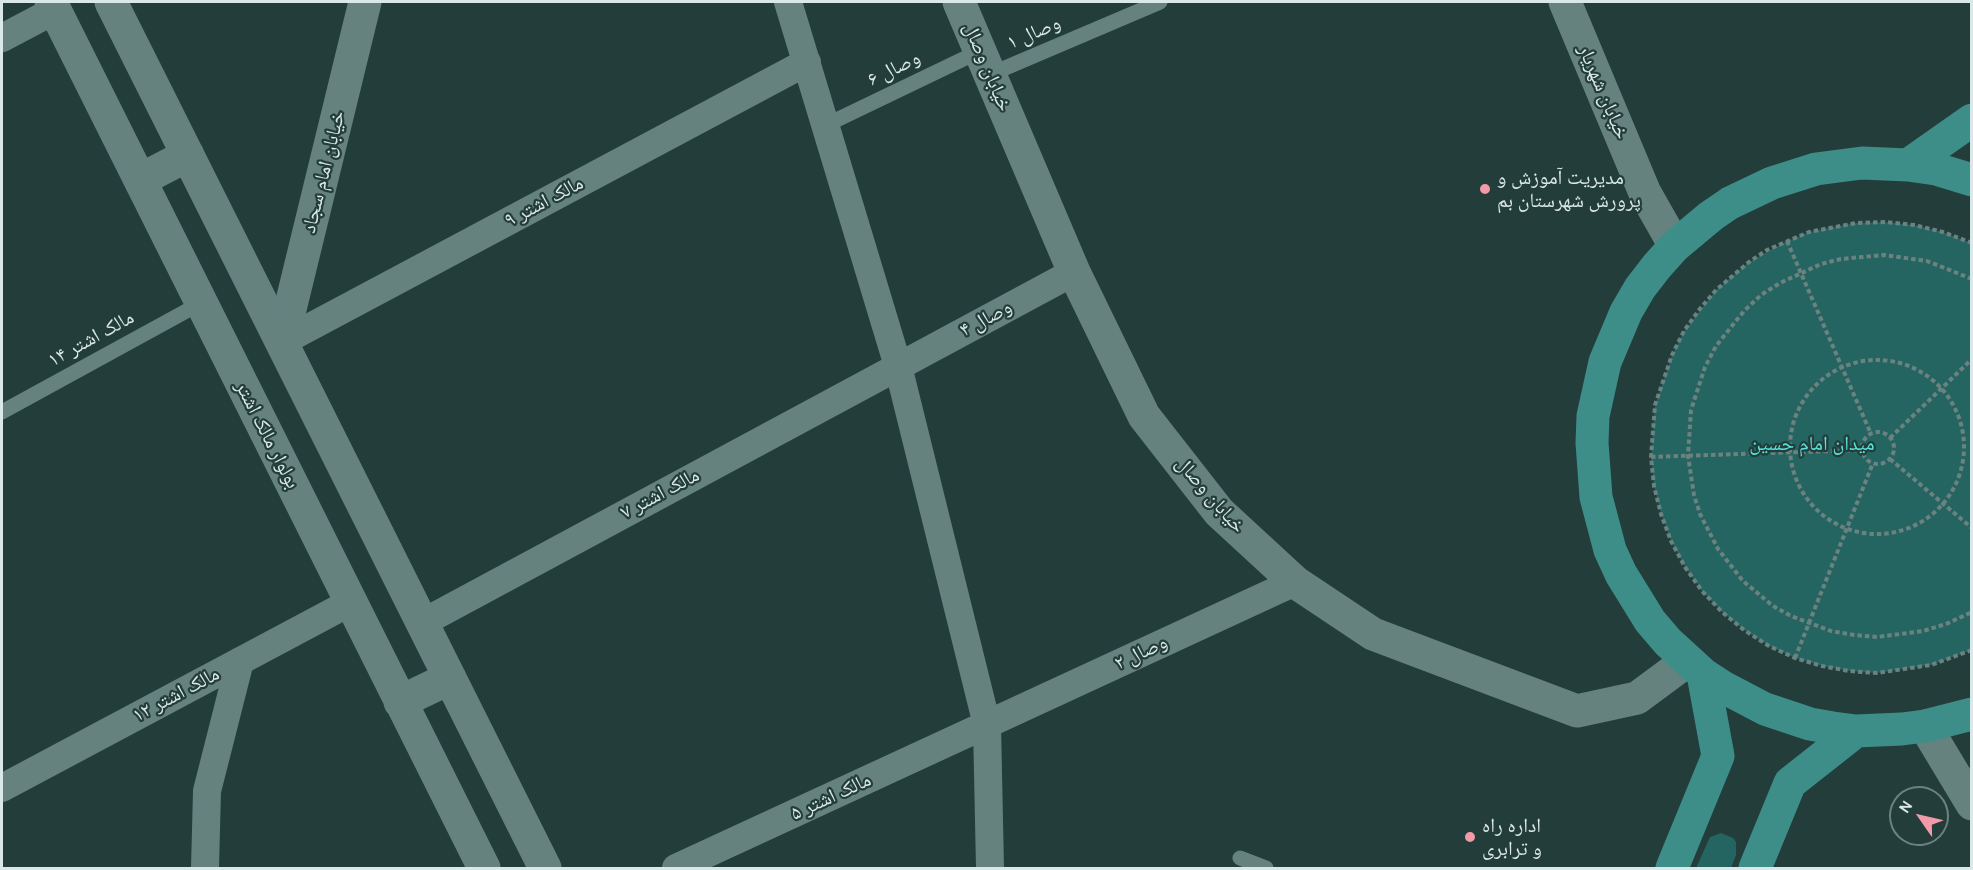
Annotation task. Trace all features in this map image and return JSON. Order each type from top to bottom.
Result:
[{"type":"main road","points":[[111,2],[545,868]]},
{"type":"main road","name":"خیابان امام سجاد","points":[[282,342],[366,2]]},
{"type":"main road","name":"خیابان وصال","points":[[959,2],[1074,272],[1144,416],[1219,512],[1295,582],[1373,634],[1577,711],[1637,698],[1695,667]]},
{"type":"main road","name":"خیابان شهریار","points":[[1565,2],[1645,193],[1675,246]]},
{"type":"main road","name":"بولوار مالک اشتر","points":[[53,6],[484,868]]},
{"type":"main road","points":[[1908,165],[1971,120]]},
{"type":"main road","points":[[140,180],[188,155]]},
{"type":"main road","points":[[1971,180],[1936,169],[1908,165],[1862,163],[1839,166],[1772,183],[1740,198],[1711,216],[1675,246],[1640,288],[1605,362],[1598,388],[1592,443],[1596,497],[1610,550],[1621,574],[1650,621],[1695,667],[1723,687],[1765,709],[1810,724],[1856,731],[1879,731],[1925,726],[1971,714]]},
{"type":"main road","points":[[1672,868],[1718,756],[1695,667]]},
{"type":"main road","points":[[400,702],[450,678]]},
{"type":"main road","points":[[1925,726],[1971,804]]},
{"type":"main road","points":[[1755,868],[1790,783],[1856,731]]},
{"type":"street","points":[[788,2],[898,366],[987,724],[990,868]]},
{"type":"street","points":[[2,38],[53,6]]},
{"type":"street","name":"مالک اشتر ۹","points":[[282,342],[807,62]]},
{"type":"street","name":"وصال ۴","points":[[898,366],[1074,272]]},
{"type":"street","name":"مالک اشتر ۷","points":[[422,623],[898,366]]},
{"type":"street","name":"وصال ۲","points":[[987,724],[1295,582]]},
{"type":"street","name":"مالک اشتر ۱۲","points":[[2,788],[351,602]]},
{"type":"street","points":[[205,868],[207,791],[240,661]]},
{"type":"street","name":"مالک اشتر ۵","points":[[676,868],[987,724]]},
{"type":"lane","name":"وصال ۱","points":[[986,62],[1160,2]]},
{"type":"lane","name":"وصال ۶","points":[[826,125],[986,62]]},
{"type":"lane","name":"مالک اشتر ۱۴","points":[[2,412],[201,303]]},
{"type":"lane","points":[[1240,858],[1266,868]]},
{"type":"path","points":[[1971,243],[1943,232],[1914,225],[1886,222],[1856,223],[1809,232],[1767,250],[1732,275],[1699,310],[1684,331],[1668,363],[1656,405],[1651,457],[1654,486],[1665,523],[1685,567],[1702,591],[1722,612],[1769,646],[1795,658],[1822,666],[1877,673],[1931,665],[1971,650]]},
{"type":"path","points":[[1787,241],[1871,434]]},
{"type":"path","points":[[1971,279],[1927,261],[1884,255],[1841,259],[1801,272],[1780,282],[1744,310],[1716,346],[1701,377],[1691,410],[1688,456],[1694,495],[1700,514],[1718,549],[1743,581],[1773,606],[1808,624],[1854,636],[1900,636],[1946,624],[1971,612]]},
{"type":"path","points":[[1890,438],[1971,359]]},
{"type":"path","points":[[1872,360],[1888,360],[1917,369],[1942,388],[1958,415],[1964,446],[1959,477],[1943,504],[1919,523],[1891,533],[1861,533],[1846,529],[1825,516],[1807,499],[1798,484],[1790,452],[1791,437],[1799,408],[1817,384],[1842,367],[1872,360]]},
{"type":"path","points":[[1878,432],[1890,438],[1894,444],[1890,459],[1879,464],[1873,463],[1864,456],[1863,444],[1871,434],[1878,432]]},
{"type":"path","points":[[1651,457],[1862,450]]},
{"type":"path","points":[[1890,459],[1971,528]]},
{"type":"path","points":[[1795,658],[1873,463]]},
{"type":"green space","name":"میدان امام حسین","points":[[1885,222],[1914,225],[1943,232],[1971,243],[1972,650],[1931,665],[1877,673],[1849,671],[1795,658],[1769,646],[1722,612],[1702,591],[1685,567],[1671,541],[1654,486],[1651,457],[1655,405],[1672,355],[1684,331],[1716,290],[1749,262],[1809,232],[1856,223]]},
{"type":"green space","points":[[1721,833],[1733,838],[1736,842],[1736,855],[1731,868],[1696,868],[1710,837]]},
{"type":"place","name":"مدیریت آموزش و پرورش شهرستان بم","points":[[1485,189]]},
{"type":"place","name":"اداره راه و ترابری","points":[[1470,837]]}]
